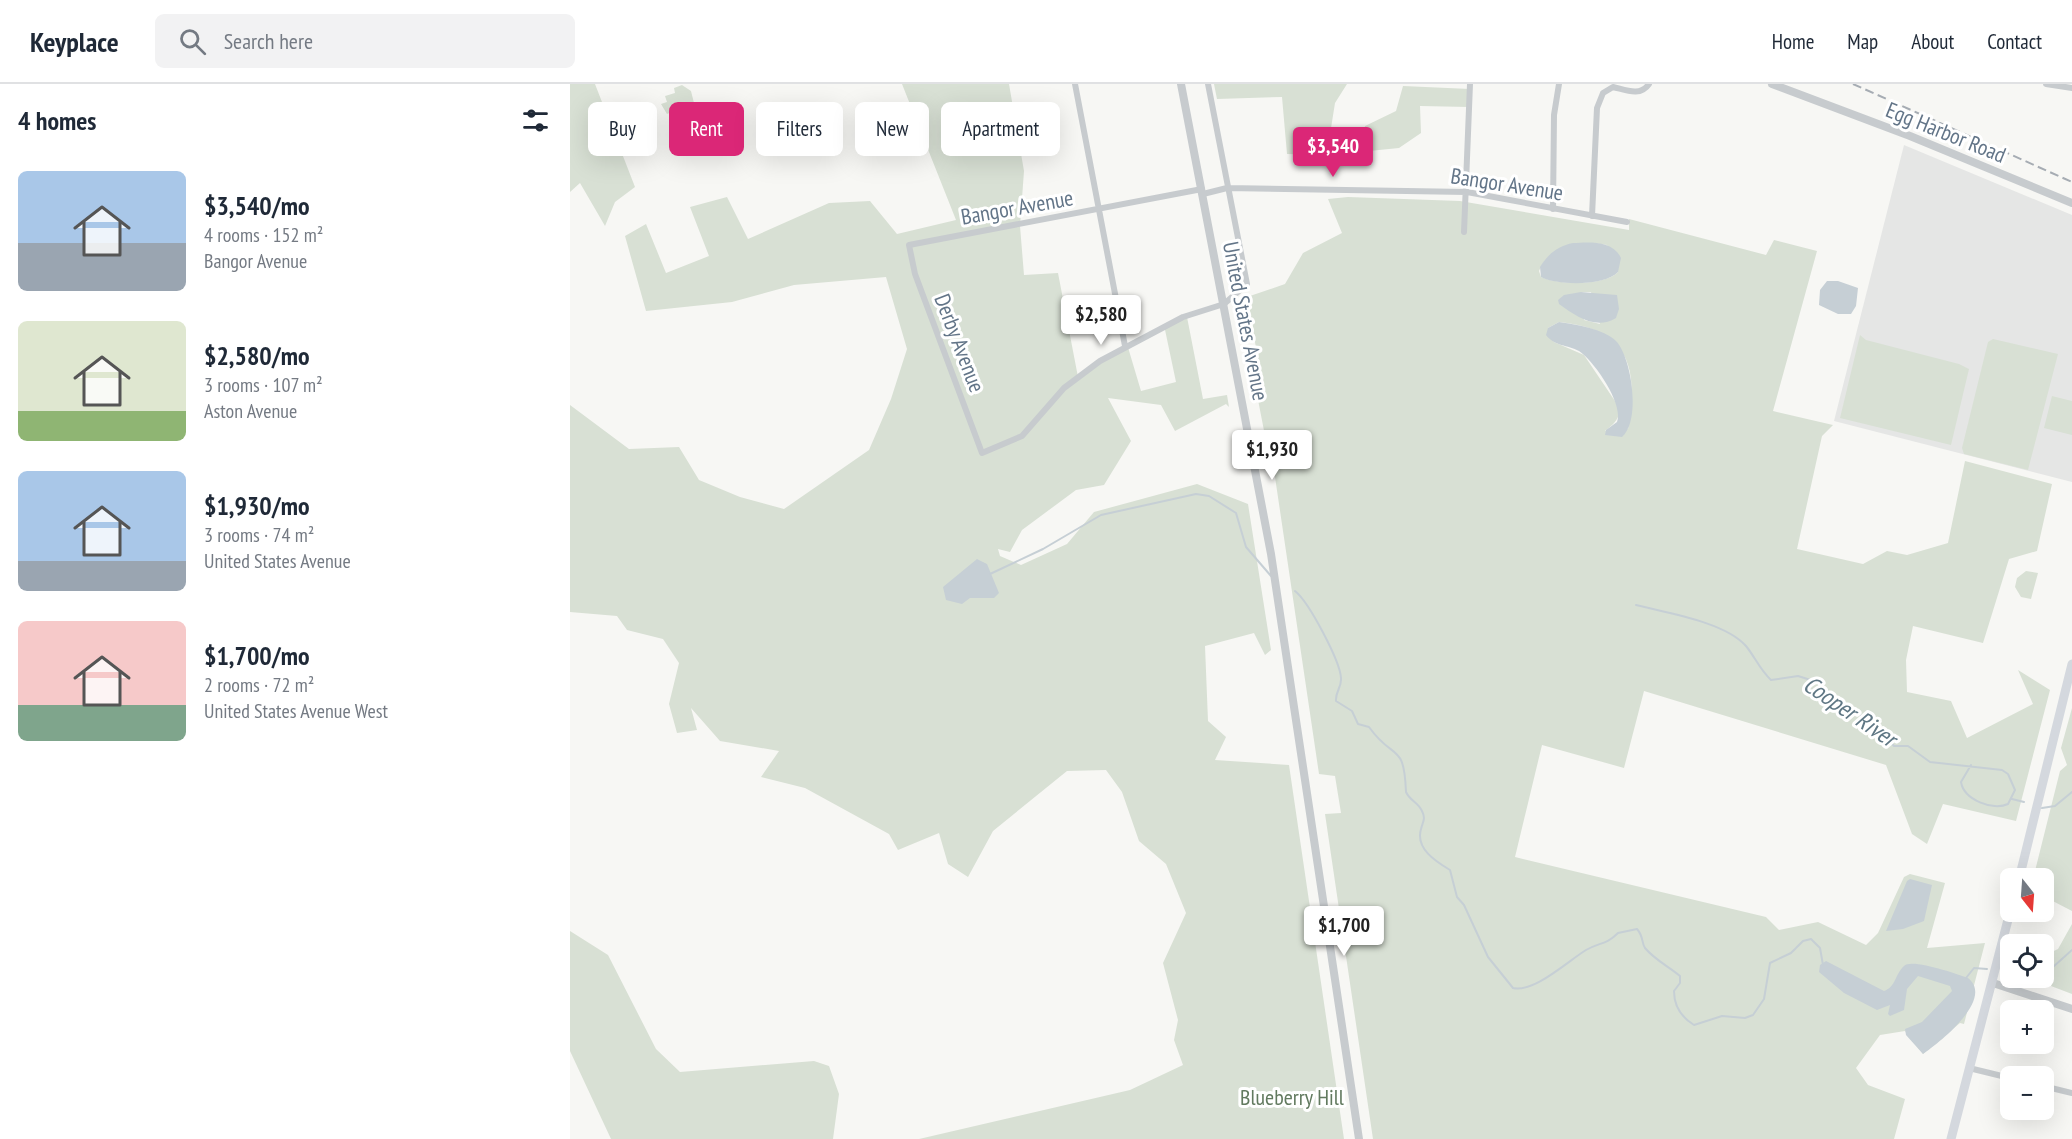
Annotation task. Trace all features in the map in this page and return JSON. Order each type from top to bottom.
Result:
[{"type":"main road","points":[[2022,868],[2072,664]]},
{"type":"main road","points":[[1951,1139],[2008,922]]},
{"type":"street","points":[[1075,84],[1125,346],[1183,317],[1224,304]]},
{"type":"street","name":"United States Avenue","points":[[1181,84],[1271,554],[1359,1139]]},
{"type":"street","name":"United States Avenue","points":[[1208,84],[1247,284],[1224,304]]},
{"type":"street","points":[[1464,232],[1470,84]]},
{"type":"street","points":[[1553,208],[1554,115],[1559,84]]},
{"type":"street","points":[[1592,216],[1597,108],[1603,93],[1613,87],[1636,92],[1645,90],[1649,84]]},
{"type":"street","name":"Egg Harbor Road","points":[[1772,84],[1919,140],[2072,203]]},
{"type":"street","points":[[2046,84],[2072,88]]},
{"type":"street","name":"Bangor Avenue","points":[[909,244],[1227,188],[1467,192],[1627,222]]},
{"type":"street","name":"Derby Avenue","points":[[909,244],[915,274],[982,453],[1022,436],[1064,388],[1082,373],[1125,346]]},
{"type":"street","points":[[1993,983],[2072,1009]]},
{"type":"street","points":[[1969,1068],[2000,1076]]},
{"type":"street","points":[[2054,1089],[2072,1094]]},
{"type":"shaded area","points":[[1904,145],[2072,215],[2072,482],[1834,421]]},
{"type":"shaded area","points":[[1573,243],[1600,243],[1612,248],[1621,258],[1618,272],[1603,280],[1581,283],[1558,282],[1541,277],[1540,267],[1546,258],[1558,248]]},
{"type":"shaded area","points":[[1827,281],[1838,281],[1858,288],[1856,306],[1851,314],[1838,314],[1819,305],[1820,290]]},
{"type":"shaded area","points":[[1581,292],[1617,295],[1619,309],[1616,318],[1601,323],[1594,322],[1580,317],[1559,304],[1558,300],[1564,295]]},
{"type":"shaded area","points":[[1559,322],[1604,333],[1616,341],[1622,349],[1630,375],[1633,404],[1628,429],[1622,437],[1605,435],[1606,430],[1617,422],[1618,414],[1612,394],[1599,373],[1579,351],[1557,343],[1546,335],[1548,328]]},
{"type":"shaded area","points":[[977,559],[987,564],[999,593],[994,598],[970,598],[962,604],[946,600],[943,587]]},
{"type":"shaded area","points":[[1910,879],[1932,885],[1924,921],[1903,929],[1886,931],[1907,881]]},
{"type":"shaded area","points":[[1826,961],[1884,991],[1891,987],[1904,966],[1908,964],[1934,968],[1968,978],[1974,987],[1975,997],[1962,1020],[1923,1054],[1906,1035],[1905,1029],[1922,1022],[1952,991],[1950,986],[1918,976],[1907,989],[1904,1010],[1890,1016],[1888,1014],[1890,1005],[1877,1010],[1844,993],[1819,972],[1820,965]]},
{"type":"green space","points":[[570,84],[595,84],[602,102],[588,102],[588,156],[623,156],[635,187],[615,202],[605,226],[580,183],[570,192]]},
{"type":"green space","name":"Blueberry Hill","points":[[902,84],[1009,84],[1012,102],[941,102],[941,156],[1021,156],[1024,171],[1020,226],[1024,275],[1058,273],[1078,377],[1127,344],[1141,391],[1176,382],[1164,325],[1187,317],[1203,399],[1227,395],[1229,407],[1226,404],[1175,431],[1161,405],[1108,398],[1131,441],[1104,485],[1076,490],[1022,530],[1010,552],[998,549],[1000,556],[1021,565],[1067,544],[1094,512],[1197,484],[1248,504],[1271,650],[1265,655],[1254,633],[1205,646],[1208,721],[1226,737],[1215,760],[1289,765],[1344,1139],[919,1139],[1130,1090],[1183,1065],[1174,1040],[1178,1020],[1163,963],[1186,913],[1166,864],[1139,841],[1122,792],[1106,770],[1067,771],[993,831],[968,877],[948,864],[939,833],[898,850],[889,834],[805,788],[761,777],[779,751],[720,741],[691,708],[697,730],[677,733],[669,704],[679,663],[663,639],[627,630],[617,616],[570,612],[570,405],[629,449],[679,447],[699,480],[740,497],[784,509],[869,450],[891,399],[907,349],[886,277],[794,285],[732,302],[646,311],[625,236],[646,224],[666,273],[709,256],[690,207],[727,197],[748,239],[829,203],[870,201],[897,234],[956,220],[929,152],[929,102],[909,102]]},
{"type":"green space","points":[[1214,84],[1347,84],[1335,103],[1328,147],[1323,155],[1287,154],[1282,97],[1217,99]]},
{"type":"green space","points":[[682,85],[691,91],[694,102],[669,102],[669,113],[667,114],[661,104],[667,102],[665,96],[675,93],[674,88]]},
{"type":"green space","points":[[1403,86],[1470,89],[1469,107],[1420,106],[1421,133],[1399,148],[1359,152],[1365,126],[1396,111]]},
{"type":"green space","points":[[1348,197],[1460,201],[1629,230],[1629,219],[1766,255],[1774,240],[1817,251],[1773,411],[1833,425],[1822,436],[1797,549],[1863,564],[1887,551],[1907,555],[1948,543],[1965,461],[2052,484],[2037,551],[2009,559],[1983,643],[1913,626],[1906,660],[1907,692],[1951,701],[1967,738],[2033,704],[2018,670],[2050,690],[2016,821],[1943,804],[1927,844],[1912,834],[1886,765],[1644,691],[1624,768],[1542,745],[1515,857],[1766,917],[1779,930],[1818,922],[1866,945],[1878,933],[1904,877],[1910,874],[1945,883],[1927,948],[1985,943],[1964,1024],[1960,1023],[1923,1054],[1905,1031],[1880,1035],[1856,1068],[1868,1085],[1905,1099],[1894,1139],[1373,1139],[1325,814],[1341,813],[1335,776],[1319,774],[1271,450],[1267,446],[1252,369],[1258,359],[1247,297],[1285,284],[1303,253],[1342,233],[1328,199]],"holes":[[[1578,244],[1607,245],[1618,272],[1612,277],[1581,283],[1558,282],[1541,277],[1539,271],[1543,263],[1555,252]],[[1581,292],[1591,292],[1600,324],[1584,320]],[[1559,322],[1583,326],[1601,333],[1624,355],[1632,387],[1628,429],[1605,431],[1615,423],[1618,417],[1617,404],[1584,355],[1554,342],[1548,328]]]},
{"type":"green space","points":[[1860,335],[1866,340],[1959,364],[1969,369],[1951,445],[1840,418]]},
{"type":"green space","points":[[1993,339],[2058,354],[2028,470],[1964,454],[1962,448],[1988,342]]},
{"type":"green space","points":[[2052,396],[2072,401],[2072,435],[2044,428]]},
{"type":"green space","points":[[2026,571],[2038,573],[2031,599],[2021,597],[2015,587],[2017,578]]},
{"type":"green space","points":[[2072,708],[2072,911],[2054,902],[2054,868],[2036,868],[2060,771],[2067,765],[2061,748]]},
{"type":"green space","points":[[2072,924],[2072,994],[2054,987],[2054,951],[2058,949]]},
{"type":"green space","points":[[570,931],[608,955],[656,1049],[680,1072],[814,1061],[829,1066],[839,1094],[833,1139],[611,1139],[570,1051]]},
{"type":"waterway","points":[[990,574],[1043,549],[1101,515],[1196,494],[1209,496],[1236,513],[1246,547],[1271,576]]},
{"type":"waterway","points":[[1295,591],[1308,607],[1335,659],[1341,678],[1336,701],[1352,711],[1358,724],[1369,727],[1400,758],[1406,792],[1424,816],[1421,843],[1428,854],[1450,870],[1457,897],[1464,905],[1488,957],[1513,988],[1531,986],[1586,950],[1606,942],[1618,933],[1637,929],[1645,948],[1680,976],[1680,983],[1674,991],[1675,1002],[1682,1015],[1694,1025],[1722,1016],[1745,1018],[1753,1015],[1764,999],[1770,963],[1791,953],[1803,941],[1811,939],[1820,948],[1823,965]]},
{"type":"waterway","name":"Cooper River","points":[[1636,605],[1695,619],[1737,638],[1746,646],[1771,680],[1798,676],[1817,682],[1844,705],[1876,725],[1894,746],[1908,746],[1930,762],[2002,770],[2008,774],[2015,790],[2008,804],[1987,805],[1973,799],[1968,794],[1961,782],[1971,765]]},
{"type":"waterway","name":"Cooper River","points":[[2042,808],[2055,806],[2072,792]]},
{"type":"waterway","name":"Cooper River","points":[[2012,799],[2024,802]]},
{"type":"waterway","points":[[2054,966],[2072,950]]},
{"type":"waterway","points":[[1966,978],[1974,968],[1987,969]]},
{"type":"railway","points":[[1853,84],[2072,182]]}]
